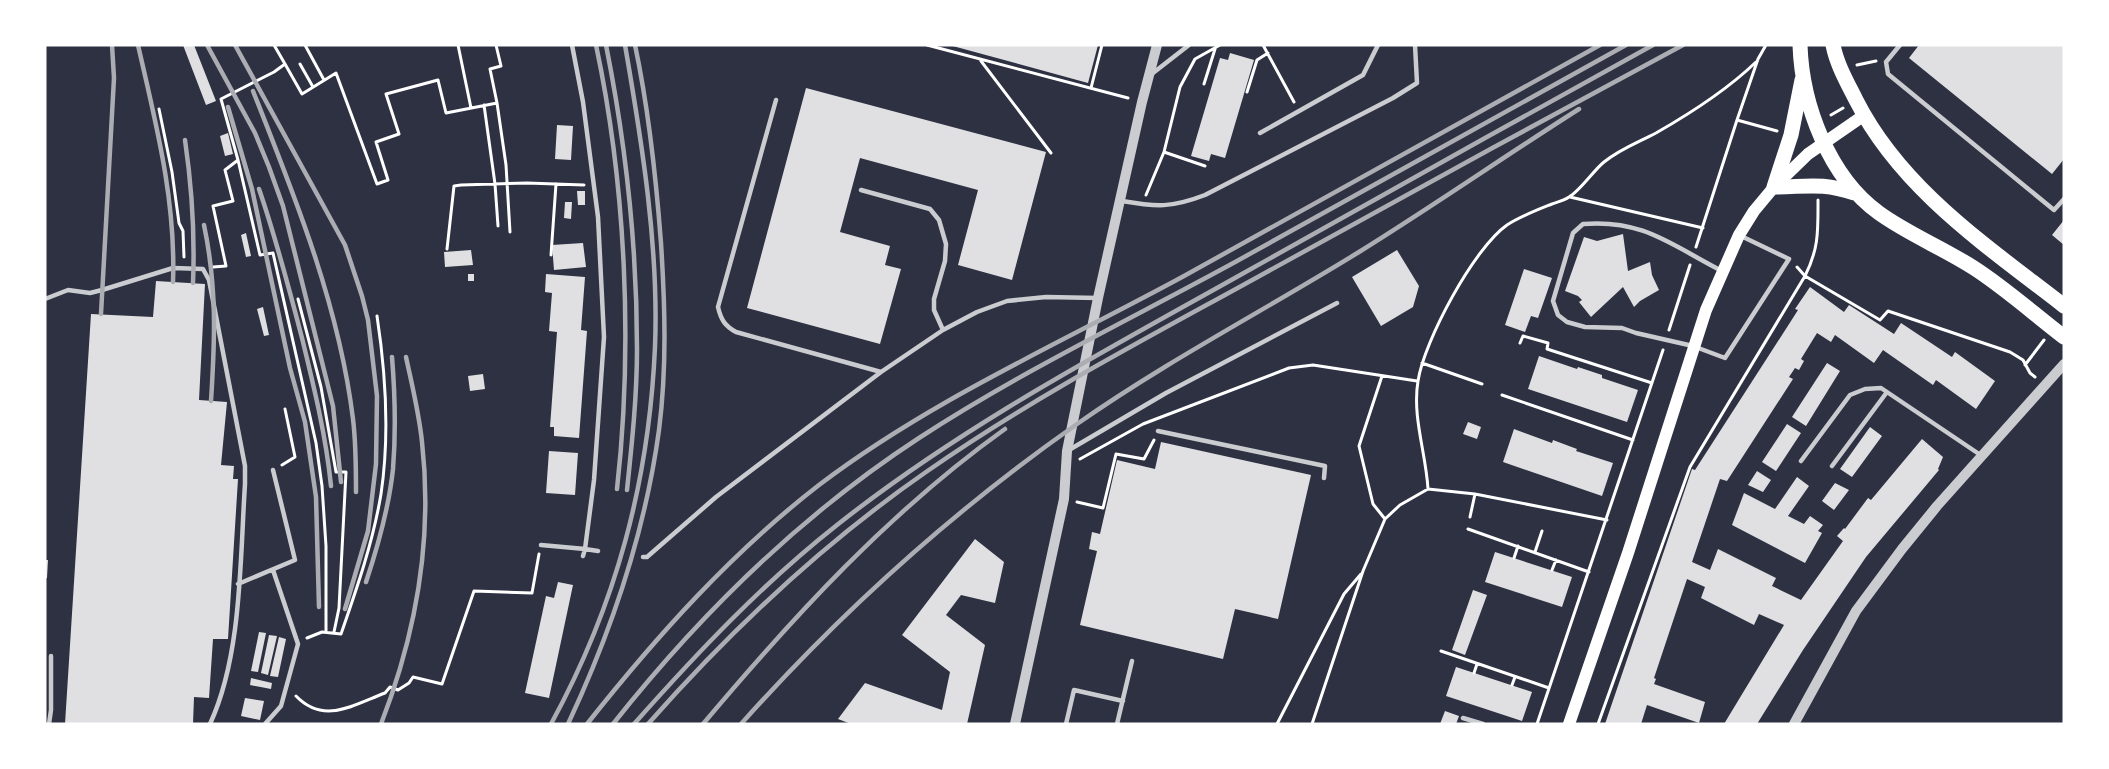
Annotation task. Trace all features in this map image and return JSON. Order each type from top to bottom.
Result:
[{"type":"main road","points":[[1800,45],[1803,78],[1823,144],[1854,193]]},
{"type":"main road","points":[[1833,45],[1842,74],[1863,116],[1914,181],[1941,208],[2064,306]]},
{"type":"main road","points":[[1774,187],[1791,135],[1803,78]]},
{"type":"main road","points":[[1569,724],[1628,553],[1693,346],[1722,271],[1739,235],[1754,211],[1774,187],[1808,154],[1863,116]]},
{"type":"main road","points":[[1774,187],[1818,184],[1835,186],[1854,193],[1893,223],[1975,268],[2064,337]]},
{"type":"street","points":[[1015,724],[1064,499],[1067,451],[1098,298],[1157,45]]},
{"type":"street","points":[[1794,724],[1856,611],[1937,506],[2064,364]]},
{"type":"lane","points":[[572,45],[583,102],[598,217],[604,337],[594,480],[583,556]]},
{"type":"lane","points":[[1148,76],[1189,45]]},
{"type":"lane","points":[[1260,133],[1363,75],[1378,45]]},
{"type":"lane","points":[[1119,201],[1173,206],[1205,195],[1393,98],[1417,83],[1415,45]]},
{"type":"lane","points":[[1899,45],[1886,62],[1888,74],[2054,210],[2064,199]]},
{"type":"lane","points":[[776,100],[718,307],[721,318],[726,326],[736,332],[882,372]]},
{"type":"lane","points":[[861,190],[930,209],[936,214],[947,252],[934,299],[934,310],[943,330]]},
{"type":"lane","points":[[1722,271],[1666,239],[1646,231],[1620,224],[1583,224],[1573,233],[1553,301],[1558,315],[1567,322],[1585,327],[1622,328],[1693,346],[1725,358],[1789,259],[1739,235]]},
{"type":"lane","points":[[45,299],[68,290],[90,293],[173,268],[203,269],[209,280],[245,466],[235,622],[228,666],[210,724]]},
{"type":"lane","points":[[643,557],[647,558],[716,497],[882,372],[943,330],[977,312],[1007,301],[1046,297],[1098,298]]},
{"type":"lane","points":[[1067,451],[1166,393],[1337,303]]},
{"type":"lane","points":[[1801,461],[1850,394],[1865,389],[1881,388],[1982,456]]},
{"type":"lane","points":[[1832,466],[1887,392]]},
{"type":"lane","points":[[1158,431],[1325,466],[1324,478]]},
{"type":"lane","points":[[238,584],[295,560],[273,470]]},
{"type":"lane","points":[[541,545],[598,551]]},
{"type":"lane","points":[[265,724],[281,706],[298,644],[273,570]]},
{"type":"lane","points":[[49,724],[51,656]]},
{"type":"lane","points":[[1117,724],[1132,661]]},
{"type":"lane","points":[[1066,724],[1074,690],[1123,701]]},
{"type":"lane","points":[[1463,718],[1483,724]]},
{"type":"path","points":[[274,45],[302,94],[336,73],[377,184],[388,180],[376,142],[399,134],[386,94],[438,80],[446,113],[497,103]]},
{"type":"path","points":[[305,45],[324,80]]},
{"type":"path","points":[[458,45],[471,108]]},
{"type":"path","points":[[496,45],[501,66],[490,69],[508,184],[510,232]]},
{"type":"path","points":[[927,45],[1142,102]]},
{"type":"path","points":[[1091,88],[1102,45]]},
{"type":"path","points":[[1263,45],[1299,112]]},
{"type":"path","points":[[1537,724],[1607,520],[1737,120],[1758,59],[1766,45]]},
{"type":"path","points":[[1141,204],[1164,152],[1180,87],[1195,59],[1218,46]]},
{"type":"path","points":[[1204,84],[1218,46]]},
{"type":"path","points":[[1247,92],[1257,60],[1268,53]]},
{"type":"path","points":[[980,59],[1051,153]]},
{"type":"path","points":[[1428,489],[1416,412],[1422,363],[1436,327],[1483,249],[1504,227],[1520,217],[1570,197],[1605,161],[1714,96],[1740,77],[1758,59]]},
{"type":"path","points":[[1855,66],[1882,60],[1886,62]]},
{"type":"path","points":[[285,64],[274,72],[220,99],[238,160],[260,255],[273,253],[316,443],[322,486],[326,546],[326,632]]},
{"type":"path","points":[[300,64],[313,87]]},
{"type":"path","points":[[484,105],[495,184],[498,226]]},
{"type":"path","points":[[1826,119],[1850,105]]},
{"type":"path","points":[[159,108],[172,172],[179,223],[183,231],[184,268]]},
{"type":"path","points":[[1737,120],[1791,135]]},
{"type":"path","points":[[1164,152],[1205,166]]},
{"type":"path","points":[[203,269],[226,266],[213,206],[233,201],[225,170],[238,160]]},
{"type":"path","points":[[447,249],[454,186],[461,184],[556,184],[594,186]]},
{"type":"path","points":[[551,255],[556,184]]},
{"type":"path","points":[[1570,197],[1703,228]]},
{"type":"path","points":[[1598,724],[1690,467],[1805,276],[1813,260],[1818,241]]},
{"type":"path","points":[[1789,259],[1805,276],[1880,320],[1888,311],[2010,352],[2023,360],[2030,373],[2045,386]]},
{"type":"path","points":[[298,299],[321,387],[336,472],[346,472],[339,608],[334,632]]},
{"type":"path","points":[[298,644],[314,634],[326,632],[341,634],[373,533],[385,459],[386,392],[377,316]]},
{"type":"path","points":[[1520,343],[1523,336],[1548,343],[1547,349],[1652,383]]},
{"type":"path","points":[[1422,363],[1482,384]]},
{"type":"path","points":[[1065,467],[1143,423],[1289,368],[1313,364],[1418,381]]},
{"type":"path","points":[[1382,375],[1359,446],[1373,504],[1385,519]]},
{"type":"path","points":[[1502,395],[1633,440]]},
{"type":"path","points":[[273,470],[295,457],[285,409]]},
{"type":"path","points":[[1064,499],[1103,508],[1116,454],[1144,459],[1158,431]]},
{"type":"path","points":[[1312,724],[1364,571],[1385,519],[1400,505],[1428,489],[1475,494],[1607,520]]},
{"type":"path","points":[[1470,517],[1475,494]]},
{"type":"path","points":[[1468,529],[1589,572]]},
{"type":"path","points":[[1535,552],[1542,531]]},
{"type":"path","points":[[281,706],[294,694],[312,709],[333,712],[385,693],[390,687],[398,690],[409,683],[413,677],[442,684],[474,591],[532,593],[541,545]]},
{"type":"path","points":[[1514,558],[1518,546]]},
{"type":"path","points":[[1552,570],[1556,560]]},
{"type":"path","points":[[1277,724],[1344,594],[1364,571]]},
{"type":"path","points":[[1441,651],[1549,688]]},
{"type":"path","points":[[1474,673],[1477,664]]},
{"type":"path","points":[[1512,686],[1515,677]]},
{"type":"building","points":[[183,45],[194,45],[216,101],[206,105]]},
{"type":"building","points":[[949,45],[1098,45],[1088,83]]},
{"type":"building","points":[[1919,45],[2064,45],[2064,159],[2052,174],[1909,58]]},
{"type":"building","points":[[1230,53],[1254,60],[1225,158],[1211,154],[1209,161],[1191,156],[1220,58],[1228,60]]},
{"type":"building","points":[[806,88],[1046,152],[1012,280],[958,265],[978,190],[860,158],[840,232],[890,246],[885,265],[901,269],[880,344],[747,308]]},
{"type":"building","points":[[557,125],[573,126],[571,160],[555,159]]},
{"type":"building","points":[[228,133],[233,154],[225,156],[220,136]]},
{"type":"building","points":[[577,191],[585,191],[585,205],[578,205]]},
{"type":"building","points":[[565,202],[572,202],[571,219],[564,218]]},
{"type":"building","points":[[2064,220],[2064,245],[2052,235]]},
{"type":"building","points":[[246,233],[251,256],[246,257],[241,235]]},
{"type":"building","points":[[1623,234],[1628,271],[1650,262],[1652,275],[1659,290],[1634,307],[1623,287],[1591,317],[1579,302],[1582,300],[1578,296],[1565,291],[1584,237],[1597,241]]},
{"type":"building","points":[[583,243],[586,267],[554,270],[552,245]]},
{"type":"building","points":[[471,250],[473,265],[445,267],[444,252]]},
{"type":"building","points":[[1397,250],[1419,286],[1413,307],[1381,326],[1352,277]]},
{"type":"building","points":[[1524,269],[1552,278],[1538,318],[1531,316],[1525,332],[1505,325]]},
{"type":"building","points":[[468,274],[474,274],[474,281],[468,281]]},
{"type":"building","points":[[546,274],[585,277],[581,330],[587,331],[579,438],[554,436],[554,427],[550,427],[557,332],[549,331],[552,293],[545,292]]},
{"type":"building","points":[[156,281],[205,284],[199,400],[227,402],[221,465],[234,466],[233,479],[238,479],[228,639],[213,639],[209,698],[194,697],[193,724],[65,724],[91,314],[153,317]]},
{"type":"building","points":[[1810,287],[1844,312],[1849,305],[1894,334],[1901,323],[1952,357],[1955,352],[1995,381],[1976,409],[1936,380],[1933,385],[1883,350],[1874,363],[1835,335],[1831,342],[1817,333],[1801,359],[1804,361],[1799,370],[1795,368],[1789,377],[1793,379],[1727,481],[1720,479],[1692,562],[1710,570],[1718,549],[1776,578],[1772,586],[1801,600],[1843,541],[1837,536],[1868,498],[1871,500],[1922,439],[1943,457],[1939,470],[1866,557],[1803,650],[1757,724],[1724,724],[1784,625],[1759,614],[1754,625],[1701,598],[1705,587],[1687,579],[1654,684],[1705,702],[1699,723],[1647,705],[1641,724],[1605,724],[1692,469],[1695,470],[1798,310],[1795,309]]},
{"type":"building","points":[[263,307],[269,335],[264,336],[257,309]]},
{"type":"building","points":[[1539,356],[1602,375],[1602,378],[1638,390],[1627,422],[1528,389]]},
{"type":"building","points":[[1827,363],[1840,371],[1806,426],[1792,417]]},
{"type":"building","points":[[483,374],[485,389],[470,391],[468,376]]},
{"type":"building","points":[[1468,422],[1481,427],[1477,439],[1463,434]]},
{"type":"building","points":[[1787,424],[1801,433],[1776,471],[1762,462]]},
{"type":"building","points":[[1870,427],[1882,436],[1852,477],[1840,469]]},
{"type":"building","points":[[1514,429],[1552,443],[1553,440],[1577,449],[1576,451],[1613,463],[1602,496],[1503,462]]},
{"type":"building","points":[[1161,442],[1311,475],[1278,619],[1235,609],[1223,659],[1080,625],[1097,551],[1089,549],[1092,532],[1100,534],[1117,460],[1155,469]]},
{"type":"building","points":[[549,451],[578,453],[575,495],[546,493]]},
{"type":"building","points":[[1757,471],[1771,480],[1763,492],[1748,485]]},
{"type":"building","points":[[1797,477],[1809,486],[1788,516],[1804,524],[1810,516],[1823,525],[1818,531],[1822,533],[1805,563],[1732,525],[1744,493],[1775,509]]},
{"type":"building","points":[[1835,483],[1849,490],[1834,510],[1822,501]]},
{"type":"building","points":[[975,539],[1004,562],[995,603],[961,595],[946,615],[985,645],[967,724],[851,724],[838,719],[865,683],[942,710],[950,672],[902,635]]},
{"type":"building","points":[[1495,552],[1572,577],[1562,607],[1485,582]]},
{"type":"building","points":[[45,560],[48,560],[47,578],[45,578]]},
{"type":"building","points":[[558,582],[573,585],[549,698],[525,693],[546,596],[554,598]]},
{"type":"building","points":[[1473,590],[1487,595],[1465,655],[1452,650]]},
{"type":"building","points":[[259,632],[266,633],[258,672],[251,671]]},
{"type":"building","points":[[269,635],[277,636],[268,675],[261,673]]},
{"type":"building","points":[[279,637],[286,639],[278,677],[270,676]]},
{"type":"building","points":[[1456,667],[1532,692],[1522,721],[1446,696]]},
{"type":"building","points":[[251,678],[272,683],[271,689],[250,685]]},
{"type":"building","points":[[245,698],[264,701],[260,720],[241,716]]},
{"type":"building","points":[[1445,711],[1459,716],[1456,724],[1440,724]]},
{"type":"railway","points":[[101,314],[114,78],[112,45]]},
{"type":"railway","points":[[138,45],[158,133],[168,192],[173,282]]},
{"type":"railway","points":[[207,45],[255,133],[283,206],[333,406],[341,482]]},
{"type":"railway","points":[[235,45],[345,245],[368,320],[377,396],[376,464],[368,531],[345,609]]},
{"type":"railway","points":[[596,45],[614,154],[624,266],[625,379],[617,489]]},
{"type":"railway","points":[[606,45],[625,158],[635,273],[636,384],[627,490]]},
{"type":"railway","points":[[551,724],[594,634],[611,588],[637,494],[651,397],[656,310],[652,234],[643,158],[625,45]]},
{"type":"railway","points":[[568,724],[599,653],[636,544],[653,468],[662,406],[664,290],[661,243],[651,144],[635,45]]},
{"type":"railway","points":[[587,724],[668,628],[725,568],[787,511],[862,454],[951,399],[1184,276],[1600,45]]},
{"type":"railway","points":[[613,724],[681,644],[754,569],[834,500],[919,438],[1036,368],[1237,261],[1626,45]]},
{"type":"railway","points":[[634,724],[706,645],[756,595],[837,525],[933,455],[1086,362],[1653,45]]},
{"type":"railway","points":[[648,724],[745,622],[814,559],[926,472],[1008,418],[1136,344],[1683,45]]},
{"type":"railway","points":[[253,91],[299,211],[337,335],[353,419],[356,492]]},
{"type":"railway","points":[[228,107],[252,189],[290,368],[305,422],[316,497],[319,607]]},
{"type":"railway","points":[[741,724],[779,682],[900,564],[1031,457],[1111,401],[1359,252],[1579,109]]},
{"type":"railway","points":[[185,140],[194,247],[193,283]]},
{"type":"railway","points":[[259,189],[282,263],[315,393],[331,486]]},
{"type":"railway","points":[[204,225],[211,270],[214,313],[211,401]]},
{"type":"railway","points":[[366,582],[389,498],[393,469],[395,413],[392,357]]},
{"type":"railway","points":[[381,724],[404,656],[419,586],[423,550],[425,478],[422,442],[406,357]]},
{"type":"railway","points":[[703,724],[772,644],[845,567],[922,495],[1005,429]]}]
